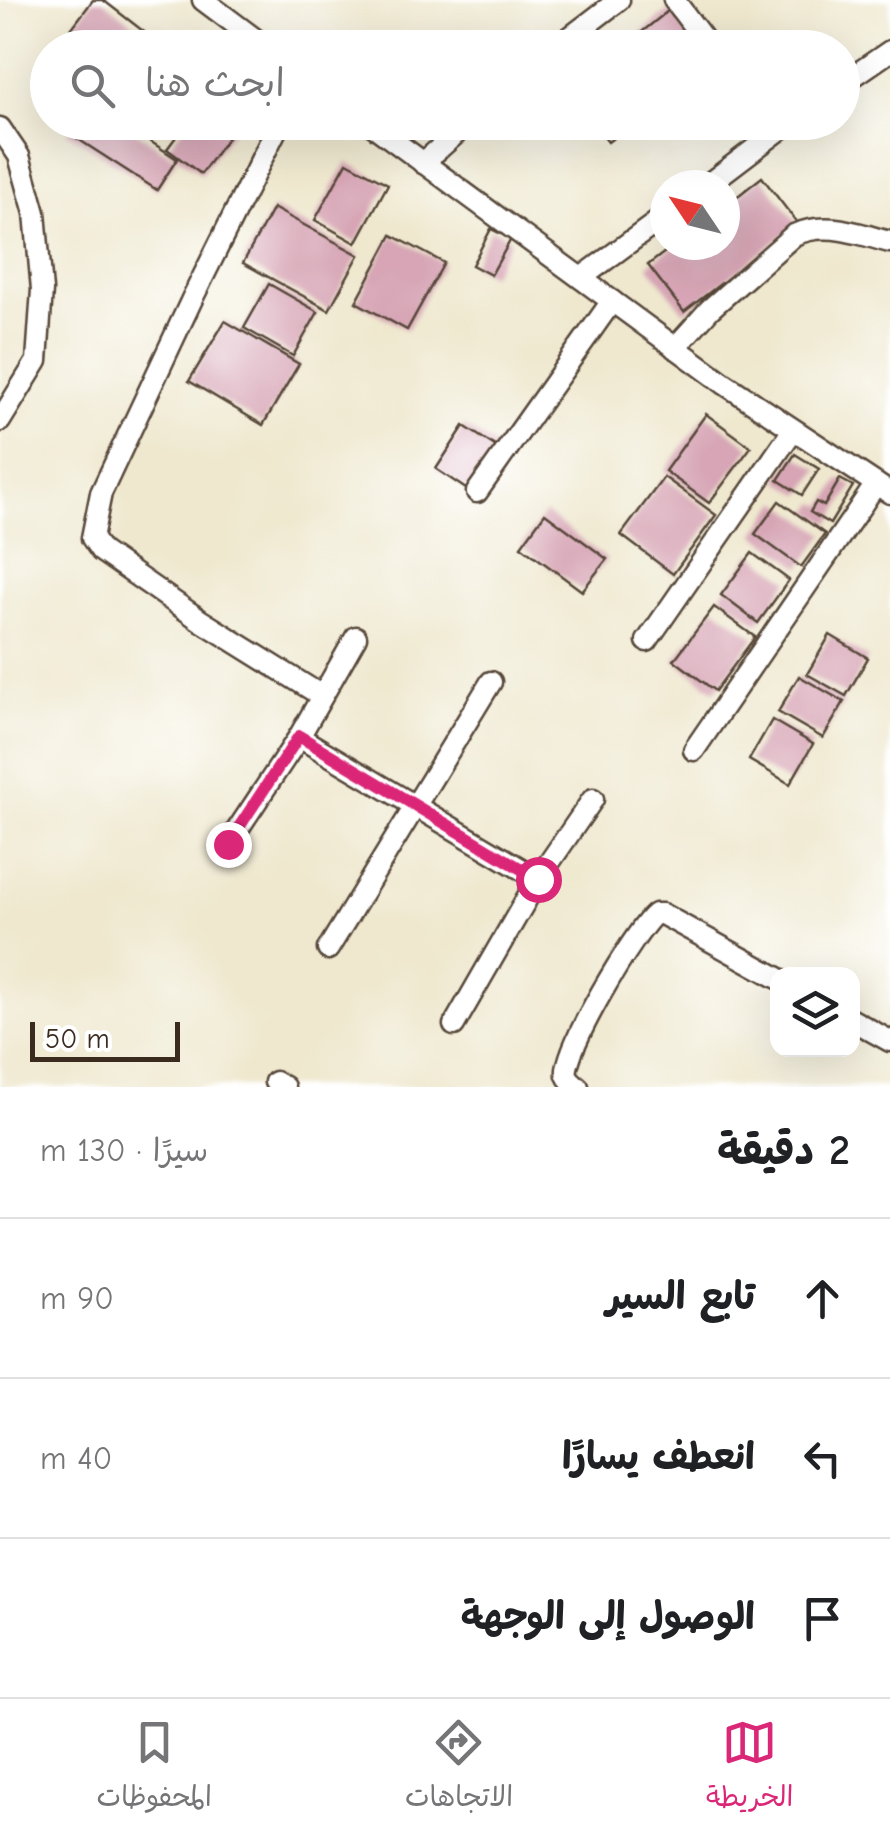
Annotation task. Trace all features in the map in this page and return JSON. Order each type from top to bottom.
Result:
[{"type":"street","points":[[203,0],[243,30]]},
{"type":"street","points":[[580,30],[620,0]]},
{"type":"street","points":[[674,0],[696,30]]},
{"type":"street","points":[[860,74],[886,60]]},
{"type":"street","points":[[0,128],[20,156],[35,214],[42,290],[37,361],[0,421]]},
{"type":"street","points":[[271,140],[192,297],[101,493],[92,538],[101,551],[186,610],[322,696]]},
{"type":"street","points":[[392,140],[675,348],[883,489],[694,750]]},
{"type":"street","points":[[423,163],[449,140]]},
{"type":"street","points":[[727,170],[766,140]]},
{"type":"street","points":[[581,278],[650,227]]},
{"type":"street","points":[[675,348],[710,309],[794,235],[809,228],[827,227],[890,242]]},
{"type":"street","points":[[478,492],[612,301]]},
{"type":"street","points":[[646,641],[793,430]]},
{"type":"street","points":[[228,844],[299,736],[356,636]]},
{"type":"street","points":[[328,948],[491,682]]},
{"type":"street","points":[[299,736],[538,879]]},
{"type":"street","points":[[454,1025],[538,879],[593,799]]},
{"type":"street","points":[[578,1087],[567,1069],[579,1037],[604,987],[654,914],[662,914],[770,974]]},
{"type":"street","points":[[860,1024],[890,1041]]},
{"type":"building","points":[[93,0],[103,0],[142,30],[70,30]]},
{"type":"building","points":[[674,6],[692,30],[644,30]]},
{"type":"building","points":[[79,140],[148,140],[177,159],[157,190]]},
{"type":"building","points":[[174,140],[226,140],[201,174],[167,149]]},
{"type":"building","points":[[347,162],[388,184],[356,243],[315,220]]},
{"type":"building","points":[[762,177],[798,224],[684,312],[648,265],[654,260],[740,260],[740,194]]},
{"type":"building","points":[[273,208],[359,255],[329,310],[243,263]]},
{"type":"building","points":[[491,229],[511,239],[491,275],[472,265]]},
{"type":"building","points":[[392,235],[444,263],[407,330],[356,302]]},
{"type":"building","points":[[269,284],[318,312],[293,356],[244,328]]},
{"type":"building","points":[[225,321],[299,364],[263,425],[189,381]]},
{"type":"building","points":[[706,414],[751,447],[709,503],[665,471]]},
{"type":"building","points":[[464,426],[498,448],[469,491],[436,469]]},
{"type":"building","points":[[795,454],[819,469],[802,495],[778,480]]},
{"type":"building","points":[[664,477],[716,515],[673,574],[621,535]]},
{"type":"building","points":[[840,479],[853,486],[830,524],[810,512],[816,502],[824,506]]},
{"type":"building","points":[[779,501],[825,534],[801,567],[755,534]]},
{"type":"building","points":[[545,513],[607,559],[582,591],[521,546]]},
{"type":"building","points":[[752,553],[789,580],[758,623],[721,595]]},
{"type":"building","points":[[714,607],[755,637],[715,691],[674,660]]},
{"type":"building","points":[[830,635],[868,658],[846,696],[807,674]]},
{"type":"building","points":[[799,676],[844,702],[823,738],[778,712]]},
{"type":"building","points":[[772,720],[813,744],[790,784],[749,760]]},
{"type":"route","points":[[228,844],[299,736],[538,879]]}]
